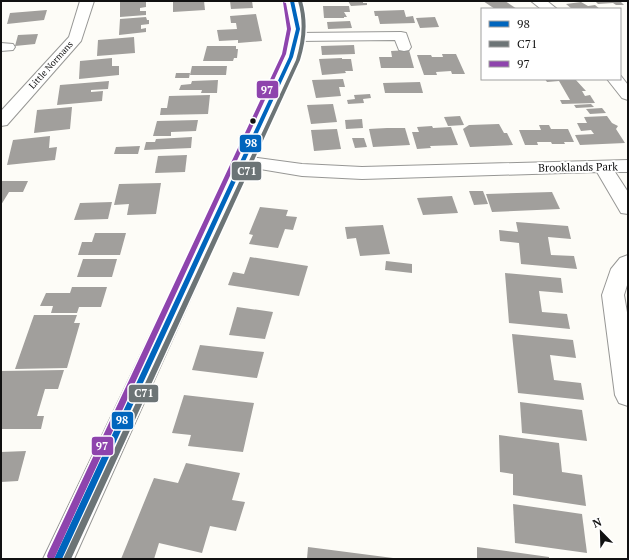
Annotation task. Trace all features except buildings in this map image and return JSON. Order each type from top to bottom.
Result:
[{"type":"street","name":"Little Normans","points":[[4,114],[76,38],[87,1]]},
{"type":"street","points":[[58,559],[242,161],[292,57],[298,37],[298,22],[292,1]]},
{"type":"street","points":[[538,1],[548,8]]},
{"type":"street","points":[[298,37],[401,36],[404,47]]},
{"type":"street","points":[[616,80],[628,95]]},
{"type":"street","name":"Brooklands Park","points":[[242,161],[302,170],[362,173],[628,166]]},
{"type":"street","points":[[602,166],[628,208]]},
{"type":"street","points":[[628,263],[618,275],[613,295],[628,395]]},
{"type":"transit line","name":"98","points":[[58,559],[291,57],[298,29],[292,1]]},
{"type":"transit line","name":"C71","points":[[67,559],[298,60],[304,31],[304,17],[300,1]]},
{"type":"transit line","name":"97","points":[[51,556],[284,54],[289,29],[284,3]]}]
